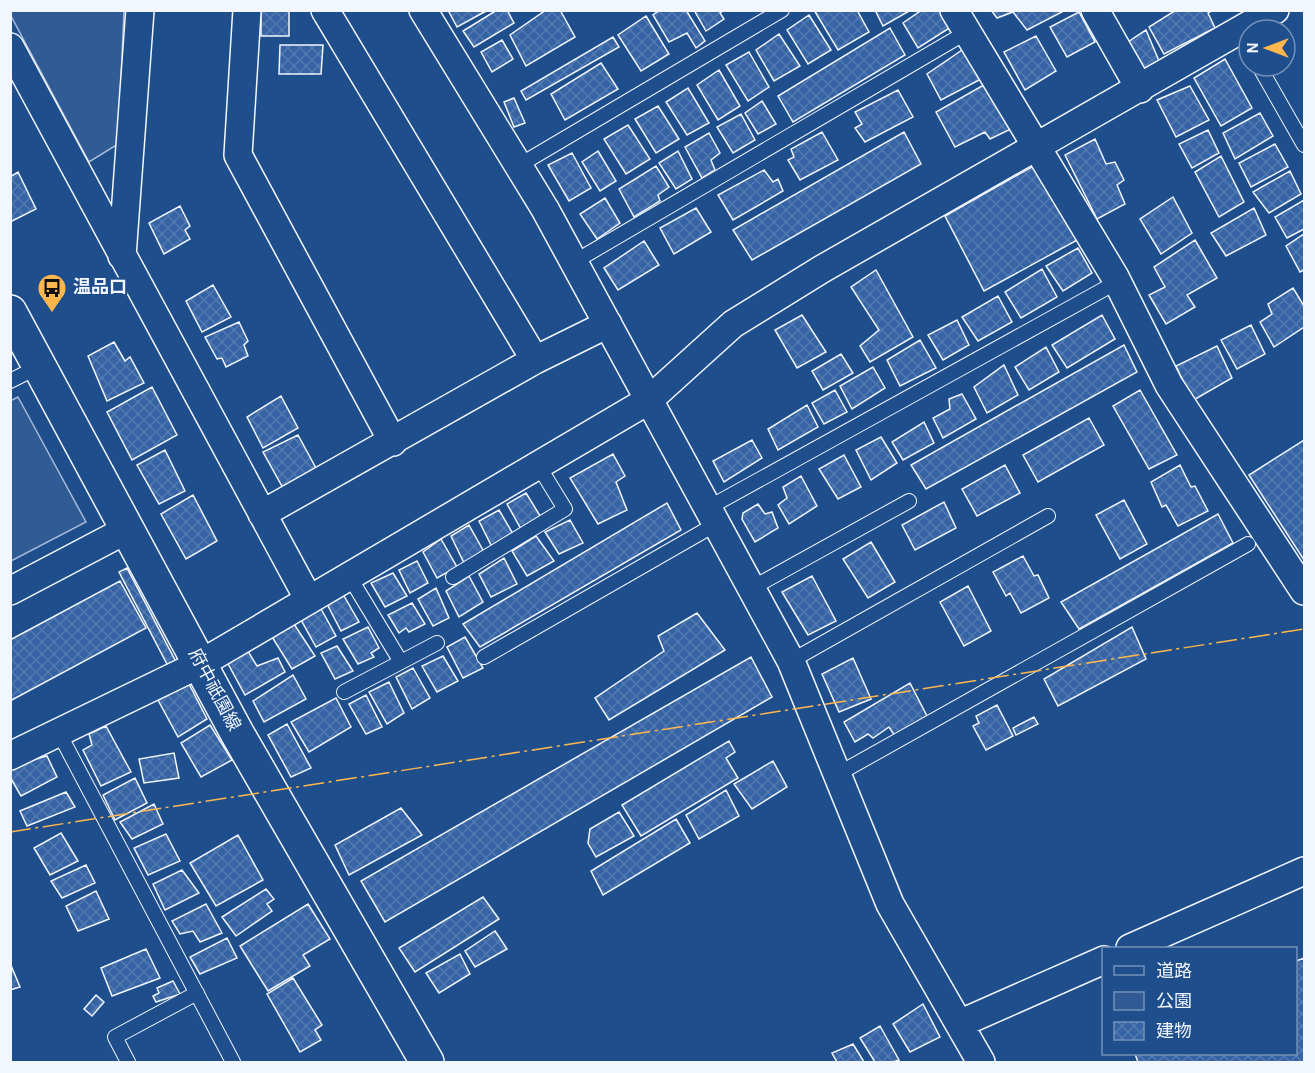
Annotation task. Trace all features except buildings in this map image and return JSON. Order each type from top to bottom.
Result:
[{"type":"main road","name":"府中祇園線","points":[[10,312],[200,664],[427,1062]]},
{"type":"street","points":[[122,256],[140,10]]},
{"type":"street","points":[[247,10],[238,155],[393,442]]},
{"type":"street","points":[[324,10],[536,360]]},
{"type":"street","points":[[423,10],[574,262],[791,661],[890,904],[981,1062]]},
{"type":"street","points":[[1095,10],[1140,88]]},
{"type":"street","points":[[960,21],[1117,282],[1169,385],[1305,591]]},
{"type":"street","points":[[10,756],[200,664],[649,400],[734,324],[822,269],[1140,88],[1237,43]]},
{"type":"street","points":[[10,47],[309,600]]},
{"type":"street","points":[[262,514],[536,360],[608,324]]},
{"type":"street","points":[[10,591],[128,529]]},
{"type":"street","points":[[1132,947],[1305,871]]},
{"type":"street","points":[[959,1024],[1102,961]]},
{"type":"lane","points":[[518,166],[782,10]]},
{"type":"lane","points":[[574,262],[960,21]]},
{"type":"lane","points":[[1266,78],[1305,145]]},
{"type":"lane","points":[[484,657],[712,516],[1117,282]]},
{"type":"lane","points":[[10,381],[40,366]]},
{"type":"lane","points":[[453,577],[565,509],[538,465]]},
{"type":"lane","points":[[752,588],[909,501]]},
{"type":"lane","points":[[791,661],[1048,516]]},
{"type":"lane","points":[[838,774],[1248,544]]},
{"type":"lane","points":[[349,576],[400,662]]},
{"type":"lane","points":[[344,692],[437,643]]},
{"type":"lane","points":[[59,732],[233,1062]]},
{"type":"lane","points":[[128,1062],[116,1037],[197,993]]},
{"type":"green space","points":[[10,11],[124,11],[118,144],[89,162]]},
{"type":"green space","points":[[18,397],[86,522],[11,561],[10,401]]},
{"type":"power","points":[[10,832],[1304,629]]},
{"type":"place","name":"温品口","points":[[52,314]]}]
